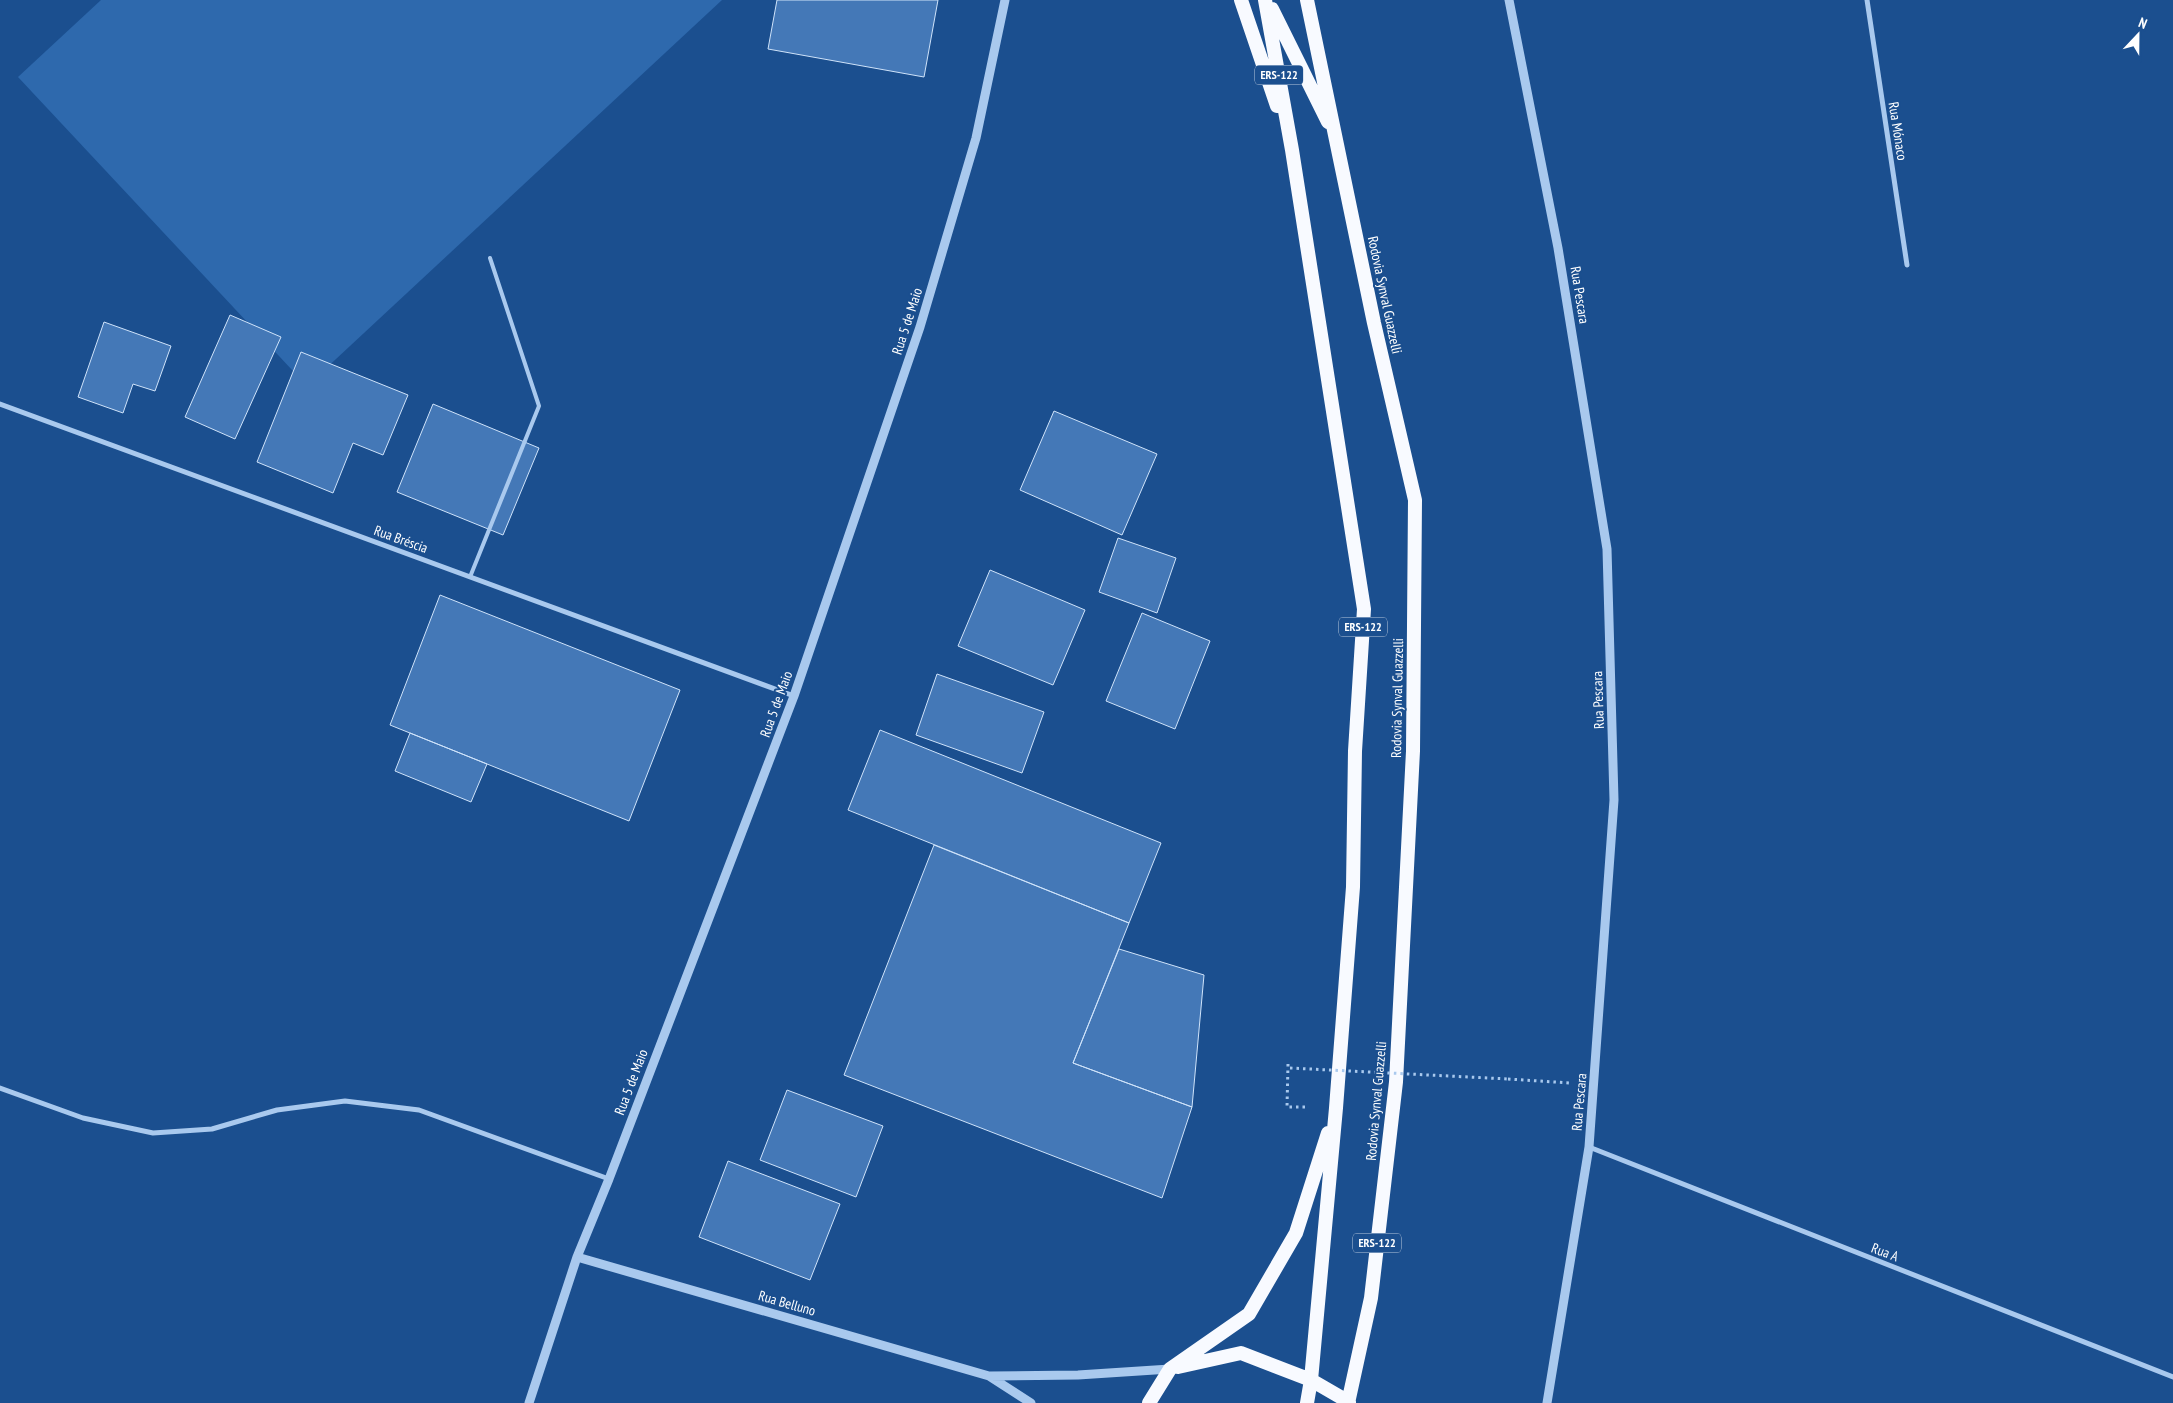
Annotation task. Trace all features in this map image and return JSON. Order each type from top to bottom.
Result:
[{"type":"highway","points":[[1241,0],[1292,150]]},
{"type":"highway","points":[[1266,0],[1337,140]]},
{"type":"highway","name":"ERS-122","points":[[1266,0],[1292,150],[1364,609],[1355,751],[1353,887],[1312,1380],[1307,1403]]},
{"type":"highway","name":"Rodovia Synval Guazzelli","points":[[1307,0],[1374,323],[1415,500],[1413,751],[1396,1082],[1371,1298],[1349,1402]]},
{"type":"highway","points":[[1149,1403],[1170,1369],[1249,1314],[1296,1233],[1336,1108]]},
{"type":"highway","points":[[1170,1369],[1241,1353],[1312,1380],[1349,1402]]},
{"type":"street","name":"Rua 5 de Maio","points":[[529,1403],[577,1257],[609,1179],[794,696],[920,327],[976,138],[1005,0]]},
{"type":"street","name":"Rua Pescara","points":[[1508,0],[1558,248],[1607,549],[1614,800],[1589,1147],[1547,1403]]},
{"type":"street","name":"Rua Mónaco","points":[[1867,0],[1907,265]]},
{"type":"street","name":"Rua Bréscia","points":[[0,404],[794,696]]},
{"type":"street","points":[[0,1088],[83,1118],[153,1133],[212,1129],[277,1110],[345,1101],[419,1110],[609,1179]]},
{"type":"street","name":"Rua A","points":[[1589,1147],[2173,1377]]},
{"type":"street","name":"Rua Belluno","points":[[577,1257],[989,1376],[1031,1403]]},
{"type":"street","name":"Rua Belluno","points":[[989,1376],[1078,1375],[1170,1369]]},
{"type":"lane","points":[[470,577],[539,406],[490,258]]},
{"type":"path","points":[[1336,1108],[1287,1106],[1289,1066],[1594,1084]]},
{"type":"shaded area","points":[[101,0],[722,0],[307,386],[18,77]]},
{"type":"building","points":[[777,0],[938,0],[924,77],[768,49]]},
{"type":"building","points":[[230,315],[281,337],[235,439],[185,417]]},
{"type":"building","points":[[104,322],[171,346],[155,391],[133,384],[123,413],[78,397]]},
{"type":"building","points":[[301,352],[408,395],[383,455],[353,443],[333,493],[257,462]]},
{"type":"building","points":[[433,404],[539,448],[503,535],[397,492]]},
{"type":"building","points":[[1054,411],[1157,454],[1122,535],[1020,490]]},
{"type":"building","points":[[1118,538],[1176,558],[1157,613],[1099,592]]},
{"type":"building","points":[[990,570],[1085,610],[1053,685],[958,646]]},
{"type":"building","points":[[440,595],[680,690],[629,821],[390,725]]},
{"type":"building","points":[[1142,613],[1210,641],[1175,729],[1106,701]]},
{"type":"building","points":[[937,674],[1044,712],[1022,773],[916,735]]},
{"type":"building","points":[[880,730],[1161,843],[1129,923],[848,810]]},
{"type":"building","points":[[410,733],[487,764],[471,802],[395,771]]},
{"type":"building","points":[[934,845],[1129,923],[1073,1063],[1192,1107],[1162,1198],[844,1075]]},
{"type":"building","points":[[1119,949],[1204,975],[1192,1107],[1073,1063]]},
{"type":"building","points":[[787,1090],[883,1126],[856,1197],[760,1160]]},
{"type":"building","points":[[728,1161],[840,1204],[810,1280],[699,1237]]}]
